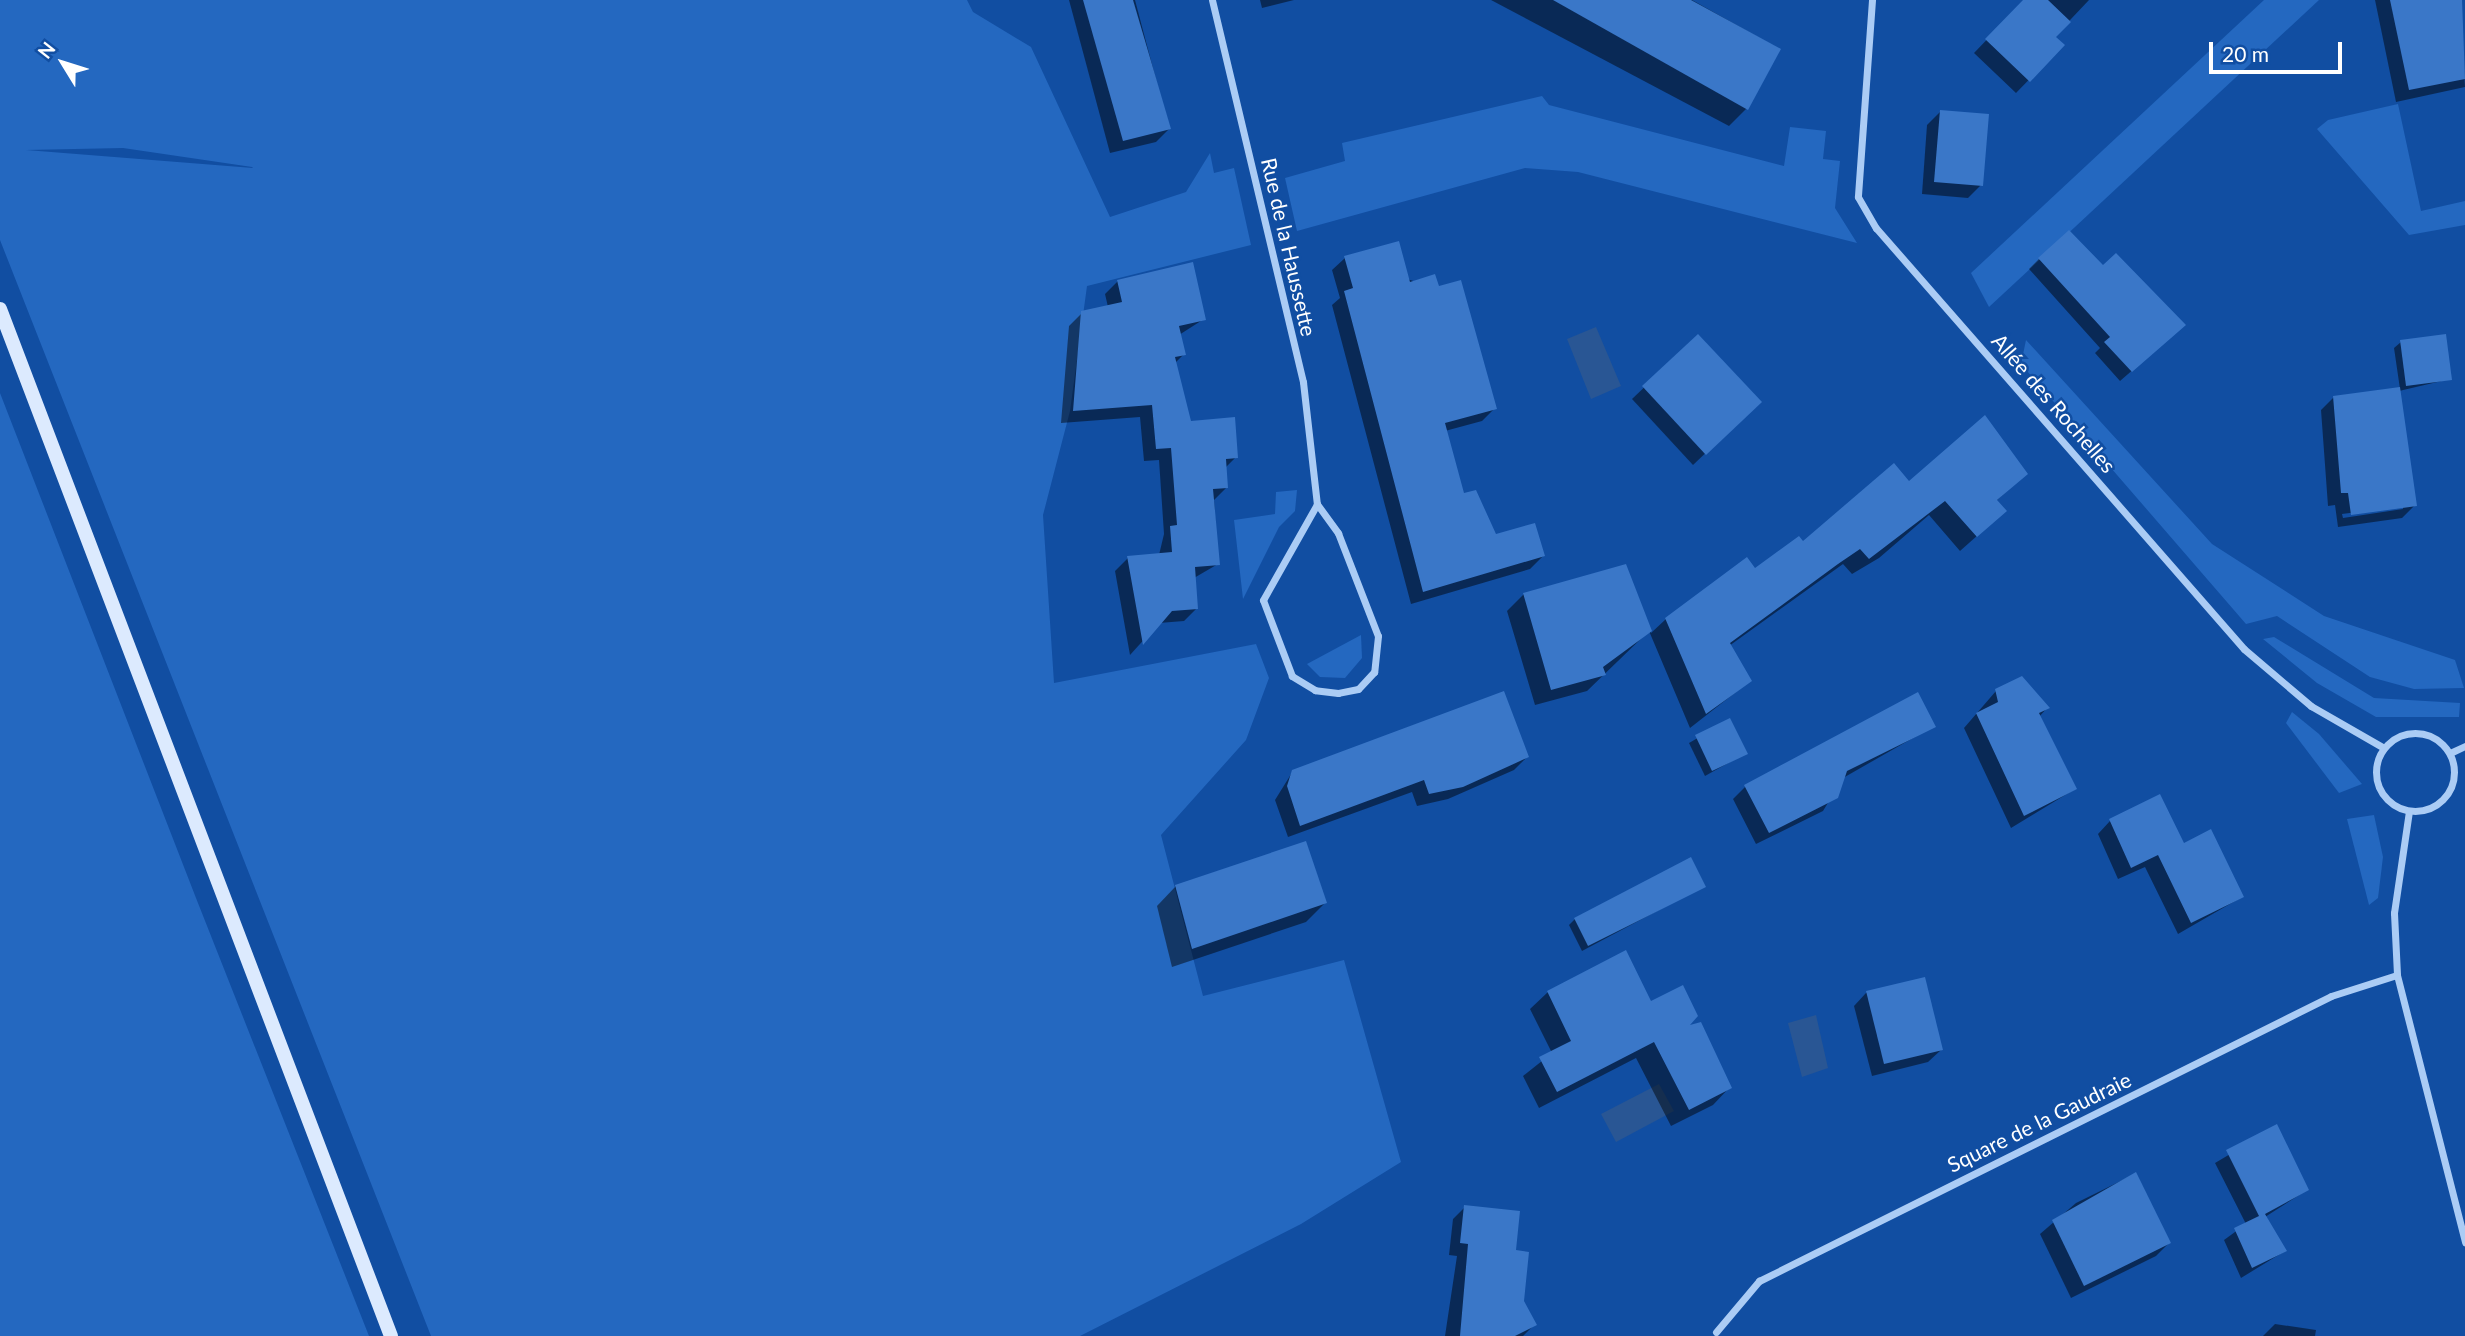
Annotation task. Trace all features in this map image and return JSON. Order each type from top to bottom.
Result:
[{"type":"main road","points":[[0,309],[391,1336]]},
{"type":"street","name":"Rue de la Haussette","points":[[1212,0],[1303,382],[1317,504],[1338,533],[1378,636],[1374,673],[1358,689],[1338,693],[1315,691],[1292,676],[1263,600],[1317,504]]},
{"type":"street","name":"Allée des Rochelles","points":[[1872,0],[1858,197],[1876,228],[2244,649],[2311,706],[2384,748]]},
{"type":"street","points":[[2418,732],[2450,753],[2451,790],[2434,807],[2409,811],[2379,787],[2384,748],[2418,732]]},
{"type":"street","points":[[2450,753],[2465,746]]},
{"type":"street","points":[[2409,811],[2394,913],[2397,975],[2465,1242]]},
{"type":"street","name":"Square de la Gaudraie","points":[[1716,1332],[1759,1281],[2331,996],[2397,975]]},
{"type":"shaded area","points":[[0,0],[967,0],[973,12],[1031,47],[1110,217],[1186,192],[1210,153],[1214,173],[1234,168],[1251,245],[1087,286],[1070,411],[1043,515],[1054,683],[1256,644],[1269,678],[1246,740],[1161,835],[1203,996],[1344,960],[1401,1162],[1301,1224],[1080,1336],[431,1336],[0,240]],"holes":[[[123,148],[253,168],[26,150]]]},
{"type":"shaded area","points":[[2264,0],[2319,0],[1989,307],[1971,273]]},
{"type":"shaded area","points":[[1542,96],[1549,105],[1784,166],[1790,127],[1826,131],[1823,159],[1840,161],[1835,208],[1857,243],[1578,172],[1525,168],[1297,231],[1285,178],[1345,161],[1342,143]]},
{"type":"shaded area","points":[[2398,104],[2421,211],[2465,201],[2465,225],[2409,235],[2317,129],[2328,120]]},
{"type":"shaded area","points":[[1596,327],[1621,386],[1591,399],[1567,339]]},
{"type":"shaded area","points":[[2026,340],[2212,544],[2324,616],[2455,660],[2464,688],[2414,689],[2370,677],[2277,616],[2246,624],[2021,364]]},
{"type":"shaded area","points":[[0,393],[196,898],[369,1336],[0,1336]]},
{"type":"shaded area","points":[[1297,490],[1295,511],[1279,527],[1243,599],[1234,520],[1275,514],[1276,492]]},
{"type":"shaded area","points":[[1361,635],[1362,658],[1345,678],[1320,677],[1307,664]]},
{"type":"shaded area","points":[[2274,637],[2374,698],[2460,703],[2459,717],[2376,717],[2317,683],[2263,639]]},
{"type":"shaded area","points":[[2292,712],[2319,734],[2362,784],[2339,793],[2286,723]]},
{"type":"shaded area","points":[[2374,815],[2383,857],[2378,898],[2369,905],[2347,819]]},
{"type":"shaded area","points":[[1816,1015],[1828,1068],[1802,1077],[1788,1023]]},
{"type":"shaded area","points":[[1659,1084],[1674,1111],[1616,1142],[1601,1114]]},
{"type":"building","points":[[1083,0],[1133,0],[1171,129],[1123,141]]},
{"type":"building","points":[[1553,0],[1691,0],[1781,49],[1748,110]]},
{"type":"building","points":[[2023,0],[2048,0],[2071,22],[2056,37],[2065,45],[2030,82],[1985,39]]},
{"type":"building","points":[[2390,0],[2462,0],[2465,79],[2409,90]]},
{"type":"building","points":[[1940,110],[1989,114],[1983,186],[1934,182]]},
{"type":"building","points":[[2069,230],[2103,265],[2116,253],[2186,325],[2132,372],[2104,342],[2110,337],[2038,258]]},
{"type":"building","points":[[1399,241],[1410,282],[1435,274],[1439,286],[1461,280],[1497,409],[1445,423],[1464,493],[1476,490],[1496,534],[1535,523],[1545,556],[1423,592],[1344,291],[1353,288],[1344,256]]},
{"type":"building","points":[[1193,262],[1206,320],[1179,326],[1186,355],[1175,357],[1191,421],[1235,417],[1238,458],[1226,459],[1228,488],[1213,489],[1220,565],[1195,567],[1198,609],[1172,611],[1143,645],[1127,556],[1172,552],[1170,526],[1177,525],[1171,448],[1156,449],[1152,405],[1073,411],[1081,311],[1122,302],[1117,280]]},
{"type":"building","points":[[1698,334],[1762,402],[1706,455],[1642,386]]},
{"type":"building","points":[[2446,334],[2452,380],[2406,386],[2400,340]]},
{"type":"building","points":[[2400,387],[2417,506],[2351,515],[2348,493],[2341,493],[2333,396]]},
{"type":"building","points":[[1985,415],[2028,474],[1997,500],[2007,511],[1977,537],[1945,501],[1869,559],[1860,549],[1730,643],[1752,681],[1706,714],[1665,618],[1747,557],[1755,568],[1799,536],[1803,541],[1894,463],[1909,481]]},
{"type":"building","points":[[1626,564],[1652,631],[1603,667],[1606,675],[1551,690],[1523,593]]},
{"type":"building","points":[[2022,676],[2050,708],[2039,713],[2077,789],[2024,816],[1976,713],[1998,702],[1995,689]]},
{"type":"building","points":[[1504,691],[1529,757],[1463,787],[1429,794],[1424,780],[1300,826],[1287,786],[1292,770]]},
{"type":"building","points":[[1918,692],[1936,727],[1847,771],[1838,798],[1769,833],[1744,785]]},
{"type":"building","points":[[1730,718],[1748,754],[1712,771],[1695,735]]},
{"type":"building","points":[[2160,794],[2184,843],[2211,829],[2244,897],[2191,923],[2158,855],[2131,868],[2109,819]]},
{"type":"building","points":[[1306,841],[1327,903],[1192,949],[1175,885]]},
{"type":"building","points":[[1691,857],[1706,887],[1588,946],[1574,918]]},
{"type":"building","points":[[1626,950],[1651,1001],[1683,985],[1698,1016],[1690,1025],[1701,1022],[1732,1088],[1689,1110],[1654,1042],[1557,1092],[1539,1057],[1571,1041],[1547,991]]},
{"type":"building","points":[[1925,977],[1943,1050],[1884,1064],[1866,991]]},
{"type":"building","points":[[2277,1124],[2309,1190],[2265,1214],[2287,1251],[2252,1268],[2234,1228],[2259,1216],[2226,1150]]},
{"type":"building","points":[[2136,1172],[2171,1243],[2084,1286],[2052,1220]]},
{"type":"building","points":[[1464,1205],[1520,1211],[1516,1250],[1529,1252],[1524,1301],[1537,1325],[1515,1336],[1460,1336],[1468,1244],[1460,1243]]}]
